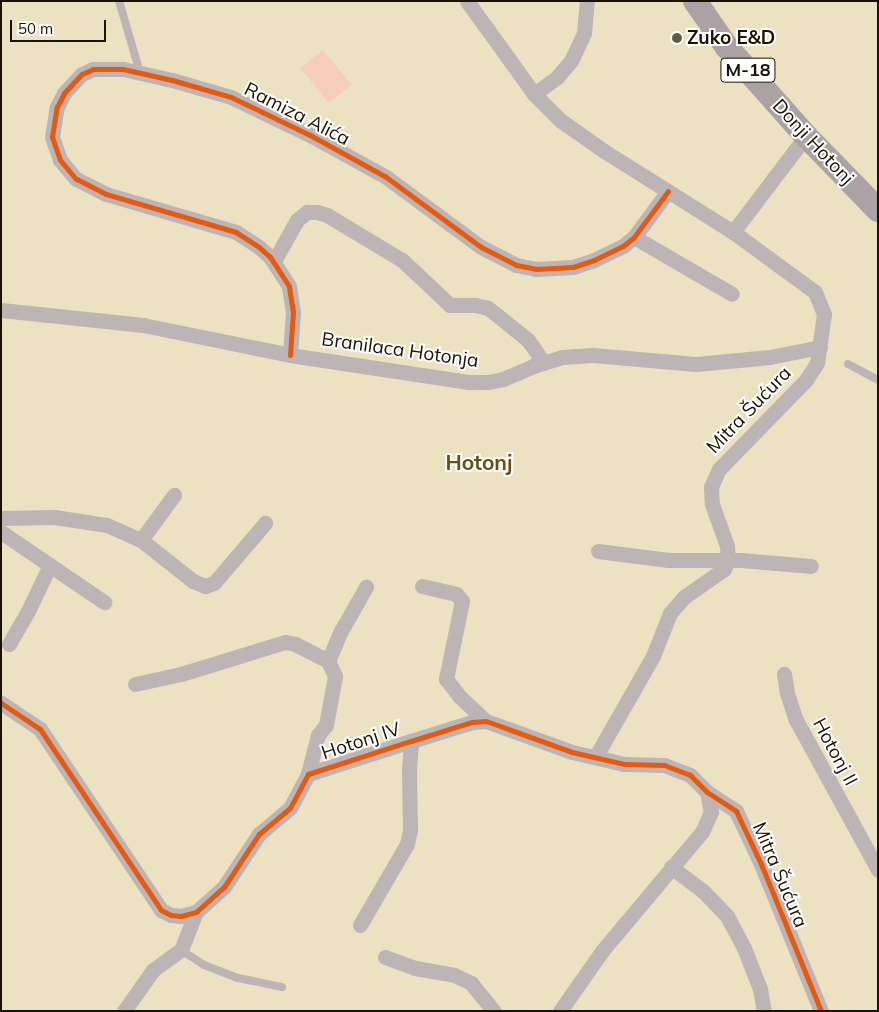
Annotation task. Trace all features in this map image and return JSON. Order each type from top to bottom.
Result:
[{"type":"main road","name":"Donji Hotonj","points":[[695,1],[726,46],[806,136],[878,210]]},
{"type":"street","points":[[467,1],[534,94],[560,120],[582,137],[733,232],[815,292],[824,314],[820,347]]},
{"type":"street","points":[[534,94],[557,77],[571,61],[584,33],[587,1]]},
{"type":"street","name":"Ramiza Alića","points":[[290,355],[293,312],[290,286],[274,261],[259,246],[236,232],[106,194],[76,179],[60,160],[52,137],[54,122],[64,93],[74,81],[93,69],[123,69],[232,97],[280,120],[386,177],[481,247],[516,265],[536,269],[573,267],[623,246],[634,237],[668,192]]},
{"type":"street","points":[[733,232],[806,136]]},
{"type":"street","points":[[274,261],[297,220],[307,212],[327,215],[402,260],[450,305],[475,305],[488,308],[528,340],[544,363]]},
{"type":"street","points":[[634,237],[732,294]]},
{"type":"street","name":"Branilaca Hotonja","points":[[1,310],[143,325],[290,355],[469,382],[488,382],[503,379],[544,363],[563,358],[593,355],[696,364],[770,357],[820,347]]},
{"type":"street","name":"Mitra Šućura","points":[[728,560],[728,546],[712,504],[711,487],[719,469],[806,380],[817,363],[820,347]]},
{"type":"street","points":[[141,540],[174,495]]},
{"type":"street","points":[[1,518],[54,517],[107,524],[141,540],[193,581],[205,586],[214,583],[265,524]]},
{"type":"street","points":[[1,532],[104,602]]},
{"type":"street","points":[[598,551],[668,560],[728,560],[811,566]]},
{"type":"street","points":[[596,756],[653,656],[670,613],[684,597],[724,569],[728,560]]},
{"type":"street","points":[[9,644],[28,611],[50,565]]},
{"type":"street","name":"Hotonj IV","points":[[422,586],[456,594],[462,601],[446,679],[460,697],[486,721],[572,752],[596,756]]},
{"type":"street","points":[[135,684],[181,674],[285,642],[295,644],[328,661],[341,631],[366,587]]},
{"type":"street","name":"Hotonj IV","points":[[196,912],[224,887],[259,834],[277,821],[290,808],[308,774],[318,735],[326,725],[331,702],[335,676],[328,661]]},
{"type":"street","name":"Hotonj II","points":[[784,674],[787,693],[796,720],[819,758],[840,804],[878,870]]},
{"type":"street","points":[[1,704],[40,729],[161,910],[171,915],[181,916],[196,912]]},
{"type":"street","name":"Hotonj IV","points":[[308,774],[411,740],[472,722],[486,721]]},
{"type":"street","name":"Hotonj IV","points":[[360,924],[402,853],[409,837],[411,740]]},
{"type":"street","name":"Mitra Šućura","points":[[596,756],[624,764],[664,765],[690,775],[707,792],[736,811],[820,1011]]},
{"type":"street","points":[[578,1011],[564,1005],[602,951],[702,832],[711,812],[707,792]]},
{"type":"street","points":[[671,867],[703,891],[727,916],[744,948],[760,989],[764,1011]]},
{"type":"street","points":[[124,1011],[153,970],[182,950],[196,912]]},
{"type":"street","points":[[385,957],[415,968],[454,975],[471,983],[494,1011]]},
{"type":"lane","points":[[120,1],[140,72]]},
{"type":"lane","points":[[848,364],[878,380]]},
{"type":"lane","points":[[182,950],[204,965],[238,978],[282,987]]},
{"type":"shaded area","points":[[323,50],[351,85],[329,103],[300,68]]},
{"type":"cycle path","points":[[290,355],[293,312],[289,286],[270,257],[259,247],[236,232],[106,194],[76,179],[60,160],[52,137],[57,107],[64,93],[82,74],[93,69],[123,69],[172,80],[231,97],[310,135],[386,177],[481,247],[516,265],[536,269],[573,267],[594,260],[623,246],[634,237],[668,191]]},
{"type":"cycle path","points":[[1,703],[40,729],[161,910],[171,915],[181,916],[196,912],[224,887],[259,834],[290,808],[308,774],[411,741],[472,722],[486,721],[572,752],[624,764],[664,765],[690,775],[707,792],[736,811],[761,864],[821,1011]]},
{"type":"place","name":"Zuko E&D","points":[[677,38]]},
{"type":"district","name":"Hotonj","points":[[479,462]]}]
